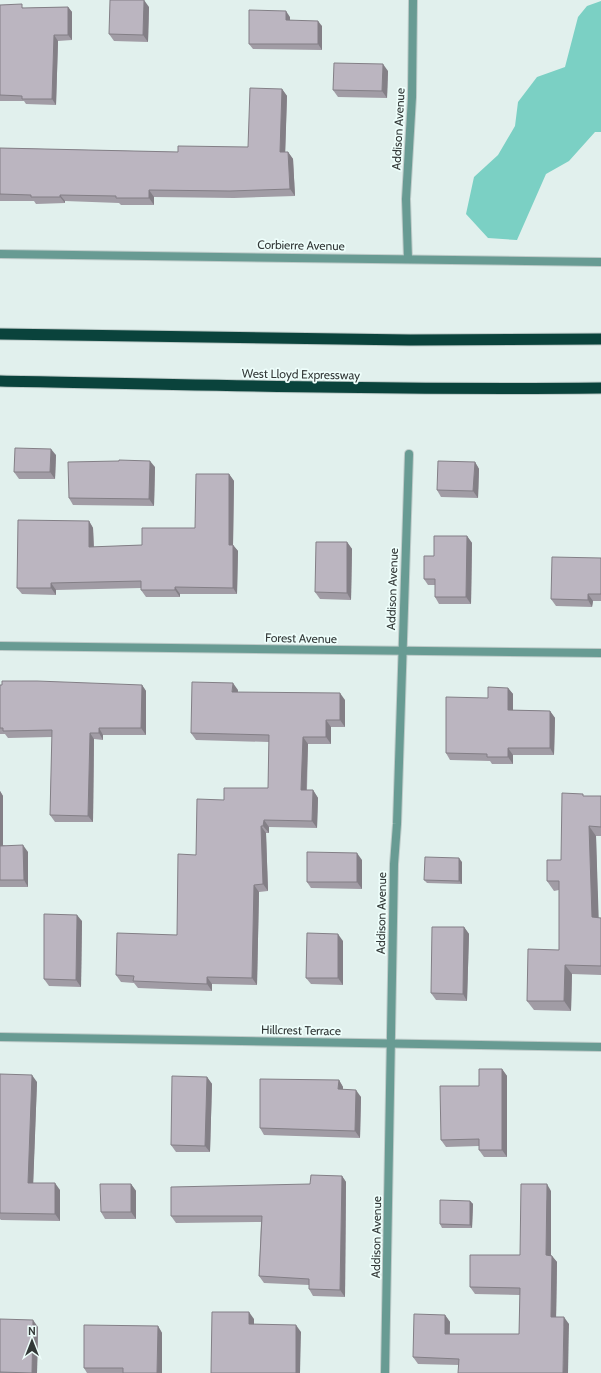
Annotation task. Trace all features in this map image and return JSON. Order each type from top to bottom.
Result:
[{"type":"highway","points":[[0,334],[410,340],[601,339]]},
{"type":"highway","name":"West Lloyd Expressway","points":[[0,381],[302,387],[497,389],[601,388]]},
{"type":"street","name":"Addison Avenue","points":[[408,259],[406,199],[412,98],[413,0]]},
{"type":"street","name":"Corbierre Avenue","points":[[0,254],[601,262]]},
{"type":"street","name":"Addison Avenue","points":[[385,1373],[394,864],[398,817],[409,454]]},
{"type":"street","name":"Forest Avenue","points":[[0,646],[402,652],[601,653]]},
{"type":"street","name":"Hillcrest Terrace","points":[[0,1037],[601,1047]]},
{"type":"green space","points":[[601,1],[601,132],[595,132],[569,161],[546,174],[517,240],[488,238],[466,214],[474,177],[498,155],[515,126],[518,102],[537,77],[565,67],[578,17],[587,6]]},
{"type":"building","points":[[110,0],[144,0],[143,35],[109,34]]},
{"type":"building","points":[[22,4],[22,8],[68,7],[68,35],[54,35],[52,99],[22,99],[22,96],[0,95],[0,5]]},
{"type":"building","points":[[249,10],[286,11],[286,20],[318,21],[318,44],[249,44]]},
{"type":"building","points":[[334,63],[383,64],[382,91],[333,90]]},
{"type":"building","points":[[250,88],[282,89],[280,152],[288,152],[290,189],[230,191],[149,190],[149,198],[60,195],[60,197],[31,197],[31,195],[0,194],[0,148],[178,152],[178,146],[248,147]]},
{"type":"building","points":[[15,448],[51,449],[50,472],[14,472]]},
{"type":"building","points":[[119,460],[150,461],[149,499],[69,498],[68,462]]},
{"type":"building","points":[[438,461],[475,462],[473,491],[437,490]]},
{"type":"building","points":[[196,474],[229,474],[229,545],[233,545],[233,588],[175,587],[175,590],[141,590],[141,581],[51,583],[51,588],[17,588],[18,520],[89,521],[89,547],[142,545],[142,528],[195,528]]},
{"type":"building","points":[[434,536],[467,536],[466,597],[435,597],[435,579],[424,579],[424,556],[434,556]]},
{"type":"building","points":[[316,542],[347,542],[347,593],[315,592]]},
{"type":"building","points":[[552,557],[601,558],[601,594],[588,594],[588,600],[551,599]]},
{"type":"building","points":[[2,681],[142,685],[141,728],[99,728],[99,733],[90,733],[88,816],[50,815],[52,730],[3,731],[3,728],[0,728],[0,685],[2,685]]},
{"type":"building","points":[[192,682],[233,683],[232,692],[340,693],[340,720],[326,720],[326,737],[303,737],[301,790],[313,790],[312,821],[264,820],[263,826],[261,826],[263,884],[254,885],[252,978],[207,977],[207,984],[133,981],[134,976],[116,975],[117,933],[177,935],[178,854],[196,855],[197,799],[224,800],[224,788],[268,788],[269,735],[191,733]]},
{"type":"building","points":[[488,687],[508,688],[508,710],[550,711],[550,748],[508,748],[508,757],[487,757],[487,754],[446,753],[446,697],[488,698]]},
{"type":"building","points":[[562,793],[583,794],[583,796],[601,796],[601,827],[589,826],[592,917],[601,918],[601,966],[565,965],[564,1001],[527,1001],[528,949],[559,950],[559,881],[547,881],[547,860],[561,860]]},
{"type":"building","points":[[23,845],[24,880],[0,880],[0,846]]},
{"type":"building","points":[[307,852],[357,853],[357,882],[307,882]]},
{"type":"building","points":[[425,857],[459,858],[459,881],[424,880]]},
{"type":"building","points":[[44,914],[77,915],[76,980],[44,979]]},
{"type":"building","points":[[432,927],[464,927],[463,994],[431,993]]},
{"type":"building","points":[[307,933],[338,934],[338,978],[306,978]]},
{"type":"building","points":[[479,1069],[502,1069],[502,1150],[479,1150],[479,1139],[441,1140],[440,1086],[479,1086]]},
{"type":"building","points":[[0,1074],[32,1075],[28,1183],[55,1183],[55,1214],[0,1213]]},
{"type":"building","points":[[172,1076],[207,1077],[205,1146],[171,1145]]},
{"type":"building","points":[[260,1079],[339,1080],[338,1089],[356,1090],[355,1131],[260,1128]]},
{"type":"building","points":[[311,1175],[342,1176],[340,1290],[309,1289],[309,1279],[259,1276],[262,1216],[171,1216],[171,1187],[310,1184]]},
{"type":"building","points":[[100,1184],[131,1184],[131,1212],[101,1212]]},
{"type":"building","points":[[521,1184],[547,1184],[546,1255],[552,1256],[551,1317],[564,1317],[563,1373],[458,1373],[459,1359],[413,1357],[414,1314],[445,1315],[445,1334],[519,1334],[520,1288],[470,1287],[470,1255],[520,1255]]},
{"type":"building","points":[[440,1200],[470,1201],[470,1225],[440,1224]]},
{"type":"building","points":[[212,1312],[249,1312],[249,1324],[296,1325],[296,1373],[211,1373]]},
{"type":"building","points":[[0,1319],[33,1320],[32,1373],[0,1372]]},
{"type":"building","points":[[84,1325],[158,1326],[157,1373],[123,1373],[123,1368],[84,1368]]}]
